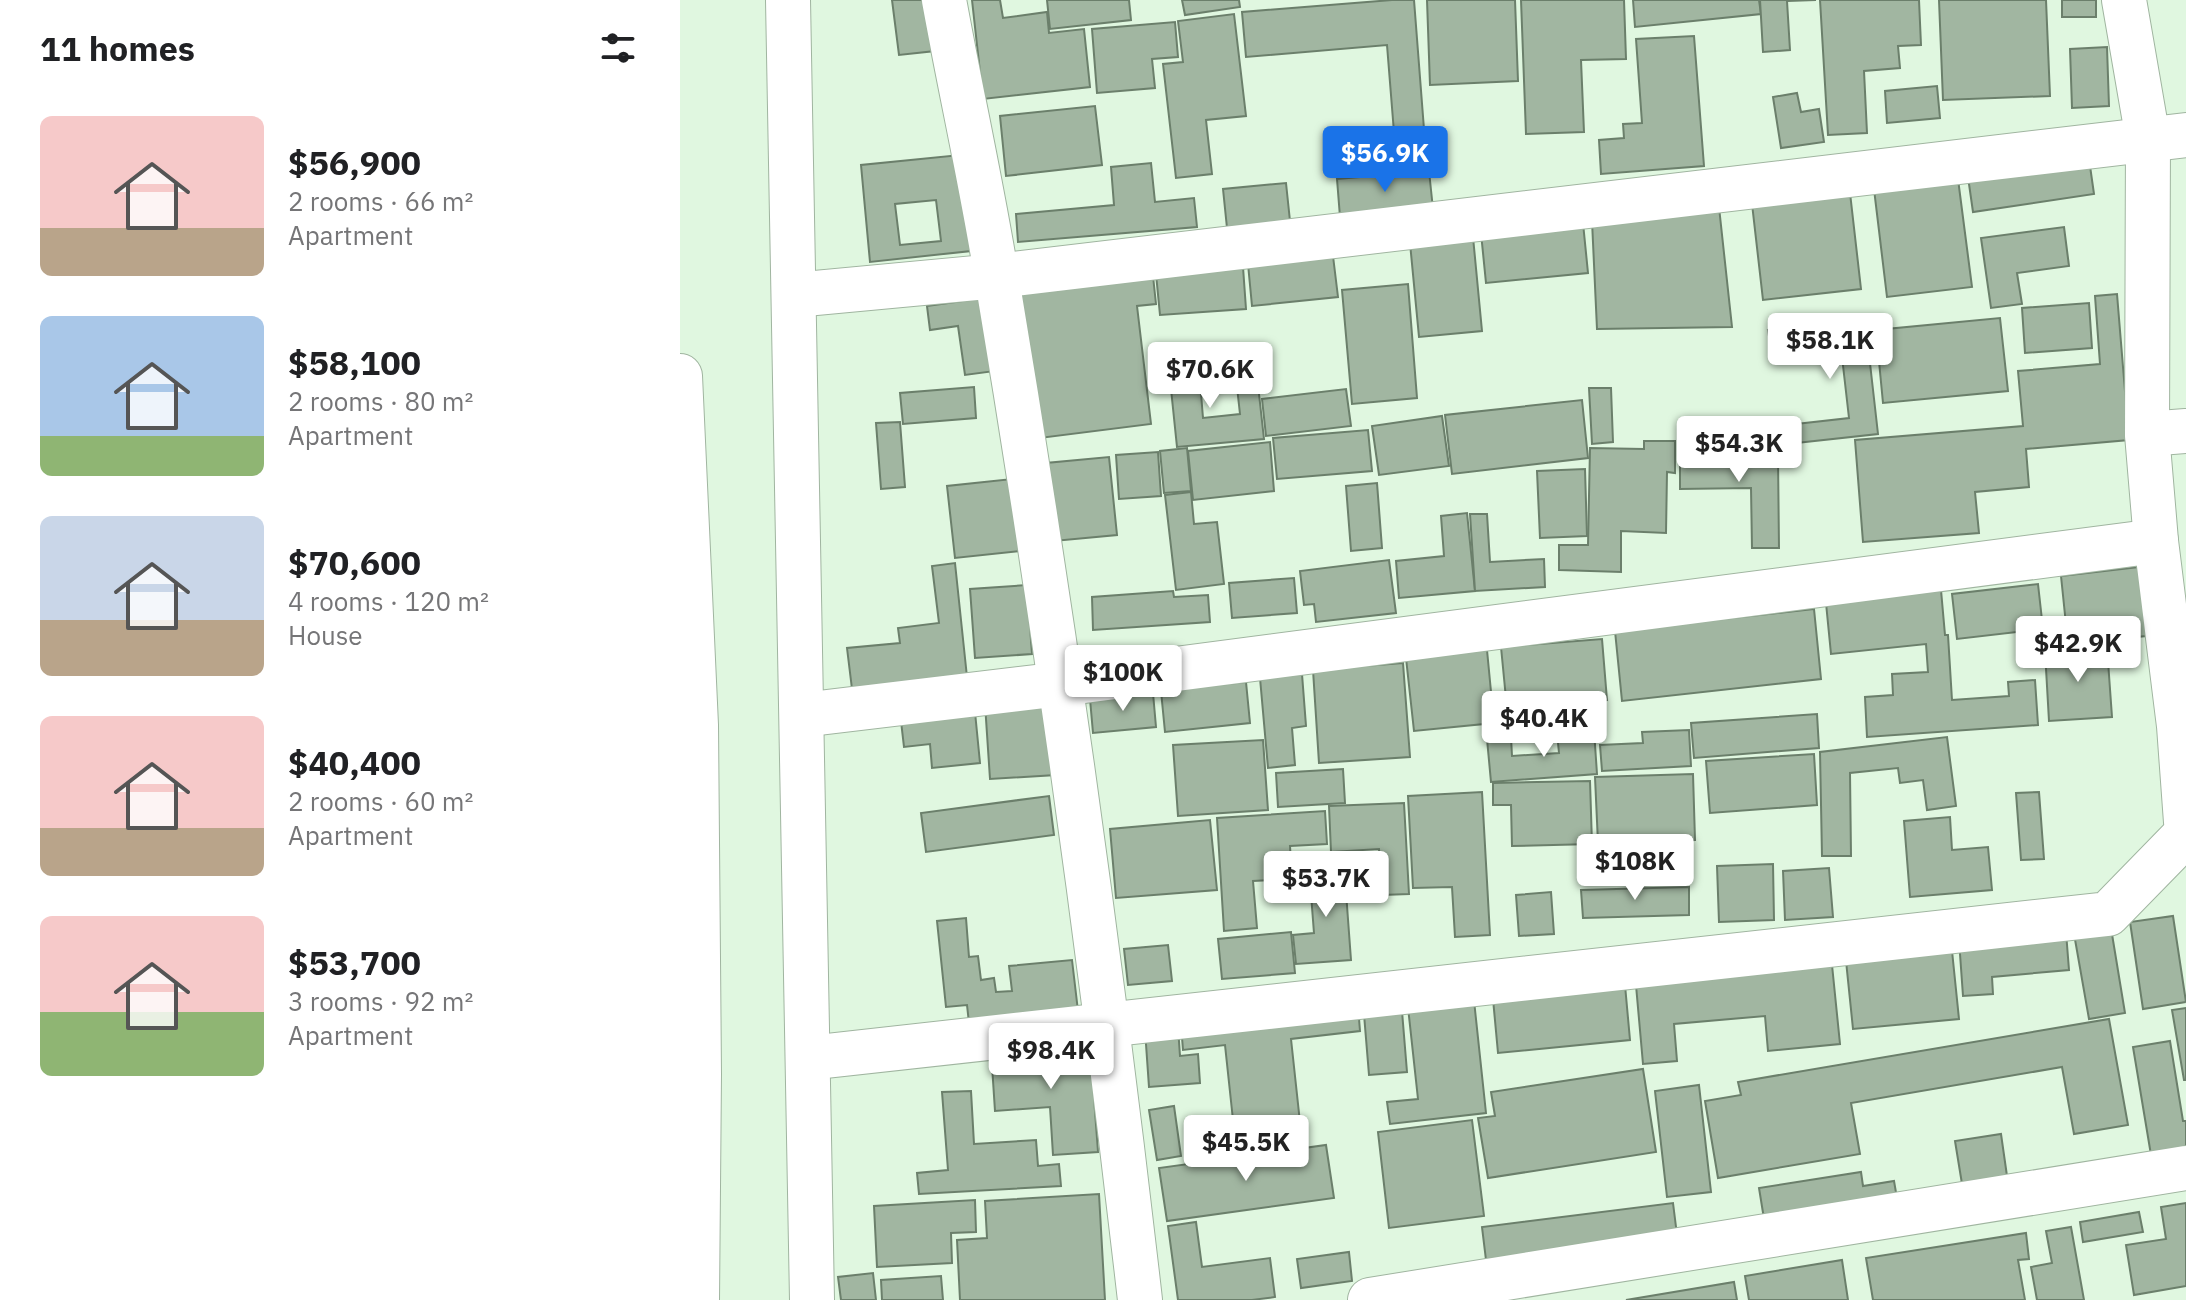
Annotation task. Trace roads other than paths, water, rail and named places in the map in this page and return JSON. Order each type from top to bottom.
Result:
[{"type":"street","points":[[788,0],[812,1300]]},
{"type":"street","points":[[944,0],[997,276],[1061,684],[1108,1023],[1140,1300]]},
{"type":"street","points":[[2124,0],[2167,137],[2166,432],[2156,541],[2182,726],[2186,822]]},
{"type":"street","points":[[794,295],[997,276],[2167,137]]},
{"type":"street","points":[[680,376],[688,726],[689,1075],[697,1300]]},
{"type":"street","points":[[802,715],[2156,541]]},
{"type":"street","points":[[808,1058],[2108,914],[2186,834]]},
{"type":"street","points":[[1370,1300],[2186,1168]]}]
